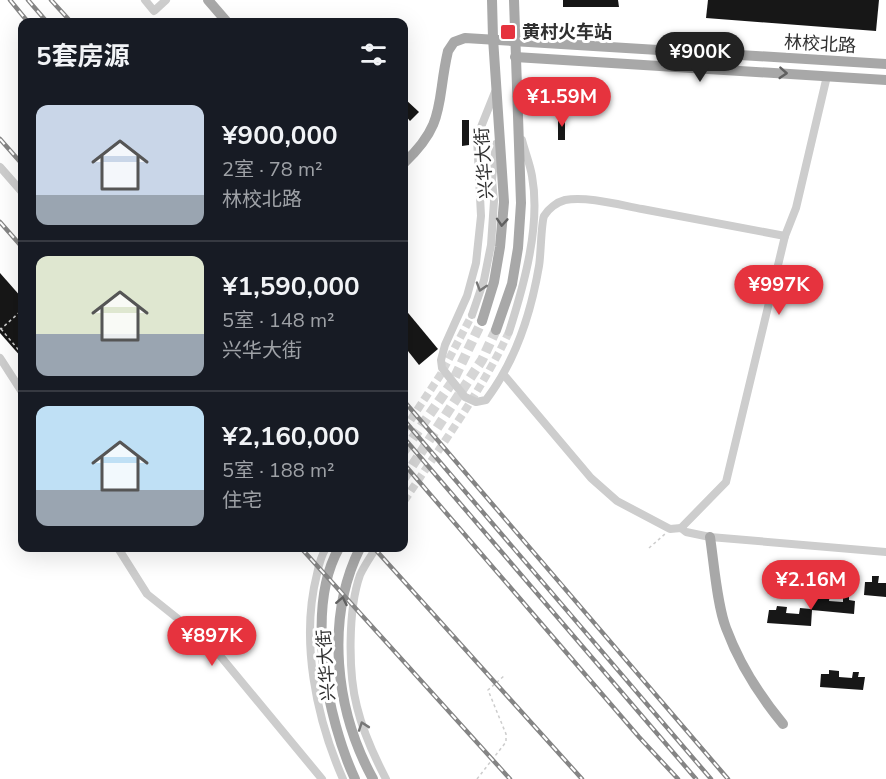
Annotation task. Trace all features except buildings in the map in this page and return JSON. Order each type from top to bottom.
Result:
[{"type":"main road","points":[[208,0],[224,18]]},
{"type":"main road","name":"兴华大街","points":[[477,318],[494,282],[504,202],[492,0]]},
{"type":"main road","points":[[514,0],[515,42]]},
{"type":"main road","name":"林校北路","points":[[408,159],[421,146],[435,125],[448,51],[454,42],[465,38],[886,64]]},
{"type":"main road","points":[[493,38],[515,57]]},
{"type":"main road","name":"兴华大街","points":[[496,330],[512,284],[518,248],[521,203],[515,42]]},
{"type":"main road","name":"林校北路","points":[[515,57],[886,80]]},
{"type":"main road","points":[[710,537],[725,627],[745,669],[766,703],[783,724]]},
{"type":"main road","name":"兴华大街","points":[[337,552],[333,558],[324,596],[324,671],[332,714],[347,764],[355,779]]},
{"type":"main road","name":"兴华大街","points":[[358,552],[349,569],[340,603],[338,635],[346,711],[362,759],[373,779]]},
{"type":"street","points":[[145,0],[154,11],[166,0]]},
{"type":"street","points":[[504,375],[591,478],[617,501],[670,529],[681,528],[726,483],[785,236],[796,208],[827,76]]},
{"type":"street","points":[[496,89],[477,136],[480,216],[476,263],[467,296],[445,345],[441,360],[442,368],[465,398],[476,402],[486,400],[504,375],[530,310],[539,267],[544,216],[551,207],[563,200],[622,206],[785,236]]},
{"type":"street","points":[[509,332],[522,291],[533,223],[532,177],[518,123]]},
{"type":"street","points":[[0,167],[18,187]]},
{"type":"street","points":[[0,358],[18,386]]},
{"type":"street","points":[[681,528],[686,532],[710,537],[886,552]]},
{"type":"street","points":[[121,552],[147,594],[212,646],[322,779]]},
{"type":"street","points":[[323,552],[312,594],[313,673],[322,716],[343,779]]},
{"type":"street","points":[[374,552],[361,574],[353,602],[351,643],[356,706],[372,754],[386,779]]},
{"type":"path","points":[[18,314],[1,329],[18,349]]},
{"type":"path","points":[[649,548],[670,529]]},
{"type":"path","points":[[477,779],[506,742],[506,734],[488,690],[505,675]]},
{"type":"tunnel","points":[[408,424],[441,374],[472,315]]},
{"type":"tunnel","points":[[408,445],[453,381],[482,321]]},
{"type":"tunnel","points":[[408,472],[482,360],[496,330]]},
{"type":"tunnel","points":[[408,495],[473,397],[509,332]]},
{"type":"railway","points":[[10,0],[25,18]]},
{"type":"railway","points":[[28,0],[44,18]]},
{"type":"railway","points":[[51,0],[67,18]]},
{"type":"railway","points":[[0,139],[18,159]]},
{"type":"railway","points":[[0,222],[18,242]]},
{"type":"railway","points":[[408,406],[728,779]]},
{"type":"railway","points":[[408,425],[711,779]]},
{"type":"railway","points":[[408,443],[696,779]]},
{"type":"railway","points":[[408,469],[639,737],[678,779]]},
{"type":"railway","points":[[305,552],[510,779]]},
{"type":"railway","points":[[378,552],[582,779]]},
{"type":"place","name":"黄村火车站","points":[[508,32]]}]
